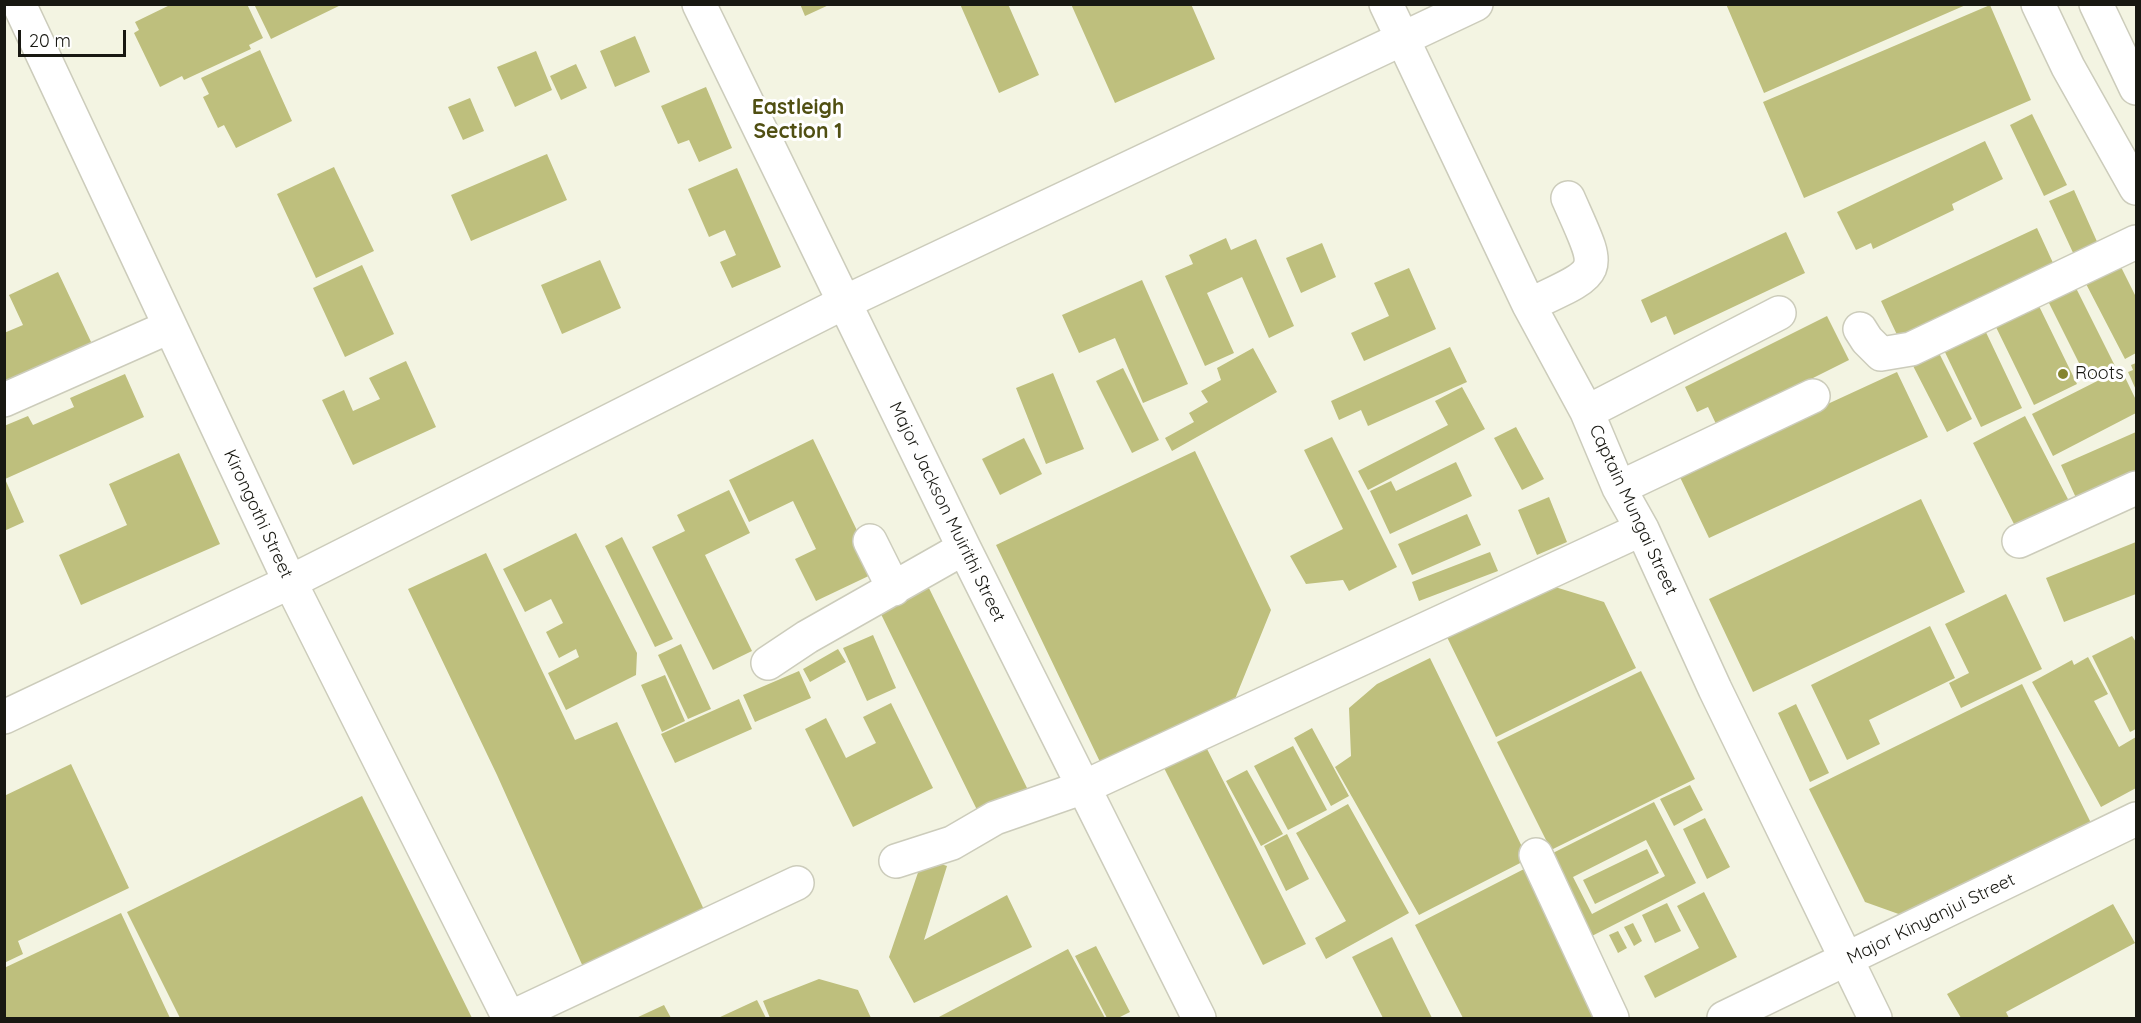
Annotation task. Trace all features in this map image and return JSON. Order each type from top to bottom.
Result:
[{"type":"street","name":"Kirongothi Street","points":[[18,4],[290,582],[510,1018]]},
{"type":"street","name":"Major Jackson Muirithi Street","points":[[699,4],[843,303],[1198,1018]]},
{"type":"street","name":"Captain Mungai Street","points":[[1386,4],[1529,305],[1587,412],[1619,488],[1642,529],[1715,689],[1875,1018]]},
{"type":"street","points":[[4,717],[290,582],[843,303],[1476,4]]},
{"type":"street","points":[[2038,4],[2068,67],[2136,188]]},
{"type":"street","points":[[2096,4],[2136,88]]},
{"type":"street","points":[[1529,305],[1580,281],[1591,269],[1592,253],[1568,198]]},
{"type":"street","points":[[1860,329],[1881,354],[1911,349],[2136,242]]},
{"type":"street","points":[[1587,412],[1779,313]]},
{"type":"street","points":[[4,400],[169,327]]},
{"type":"street","points":[[1619,488],[1812,396]]},
{"type":"street","points":[[2019,541],[2136,488]]},
{"type":"street","points":[[896,861],[952,843],[995,818],[1084,787],[1642,529]]},
{"type":"street","points":[[870,541],[894,589]]},
{"type":"street","points":[[768,663],[807,637],[964,548]]},
{"type":"street","name":"Major Kinyanjui Street","points":[[1725,1018],[2136,819]]},
{"type":"street","points":[[1536,855],[1612,1018]]},
{"type":"street","points":[[510,1018],[796,883]]},
{"type":"building","points":[[172,4],[247,4],[263,38],[249,45],[251,49],[184,80],[182,76],[160,87],[134,33],[139,30],[135,22]]},
{"type":"building","points":[[254,4],[343,4],[271,39]]},
{"type":"building","points":[[800,4],[831,4],[805,16]]},
{"type":"building","points":[[960,4],[1008,4],[1039,75],[999,93]]},
{"type":"building","points":[[1071,4],[1191,4],[1215,59],[1115,103]]},
{"type":"building","points":[[1726,4],[1968,4],[1764,93]]},
{"type":"building","points":[[1990,5],[2031,100],[1804,198],[1763,102]]},
{"type":"building","points":[[635,36],[650,72],[615,87],[600,51]]},
{"type":"building","points":[[260,50],[292,121],[236,148],[224,125],[218,128],[203,97],[209,94],[201,78]]},
{"type":"building","points":[[536,51],[552,90],[515,107],[497,67]]},
{"type":"building","points":[[576,64],[587,88],[561,100],[550,76]]},
{"type":"building","points":[[706,87],[732,148],[699,162],[689,140],[678,144],[661,106]]},
{"type":"building","points":[[470,98],[484,131],[463,140],[448,107]]},
{"type":"building","points":[[2032,114],[2067,185],[2044,196],[2010,125]]},
{"type":"building","points":[[1985,141],[2003,179],[1952,204],[1954,210],[1873,249],[1871,243],[1856,250],[1837,212]]},
{"type":"building","points":[[547,154],[567,200],[471,241],[451,195]]},
{"type":"building","points":[[334,167],[374,251],[316,278],[277,194]]},
{"type":"building","points":[[737,168],[781,267],[732,288],[720,262],[736,255],[725,230],[709,237],[688,189]]},
{"type":"building","points":[[2074,190],[2099,246],[2075,257],[2049,201]]},
{"type":"building","points":[[2037,228],[2054,265],[1899,339],[1881,301]]},
{"type":"building","points":[[1786,232],[1805,273],[1674,335],[1666,316],[1651,323],[1641,300]]},
{"type":"building","points":[[1226,238],[1231,250],[1256,239],[1294,326],[1269,338],[1242,277],[1207,293],[1234,353],[1205,366],[1165,276],[1193,264],[1189,255]]},
{"type":"building","points":[[1322,243],[1336,277],[1301,293],[1286,258]]},
{"type":"building","points":[[600,260],[621,308],[562,334],[541,285]]},
{"type":"building","points":[[2119,263],[2136,297],[2136,353],[2125,359],[2084,280]]},
{"type":"building","points":[[362,265],[394,334],[345,357],[313,288]]},
{"type":"building","points":[[1409,268],[1436,329],[1364,361],[1351,333],[1389,316],[1374,283]]},
{"type":"building","points":[[58,272],[93,346],[4,386],[4,333],[23,325],[9,295]]},
{"type":"building","points":[[1142,280],[1188,384],[1143,403],[1115,338],[1079,353],[1062,315]]},
{"type":"building","points":[[2075,286],[2115,366],[2087,379],[2047,299]]},
{"type":"building","points":[[2037,302],[2077,384],[2034,405],[1994,323]]},
{"type":"building","points":[[1827,316],[1849,360],[1717,426],[1708,407],[1697,412],[1685,387]]},
{"type":"building","points":[[1983,326],[2022,408],[1981,427],[1942,346]]},
{"type":"building","points":[[1450,347],[1467,382],[1368,426],[1361,410],[1339,420],[1331,401]]},
{"type":"building","points":[[1936,347],[1972,419],[1947,432],[1910,360]]},
{"type":"building","points":[[1253,348],[1277,392],[1172,451],[1165,438],[1194,422],[1189,413],[1208,402],[1201,391],[1221,380],[1217,368]]},
{"type":"building","points":[[406,361],[436,427],[353,465],[322,400],[344,390],[353,411],[380,399],[369,378]]},
{"type":"building","points":[[2136,363],[2136,390],[2128,372],[2133,370],[2131,365]]},
{"type":"building","points":[[1123,368],[1159,440],[1132,453],[1096,381]]},
{"type":"building","points":[[2121,369],[2136,400],[2136,413],[2053,456],[2032,414]]},
{"type":"building","points":[[1897,372],[1928,437],[1709,538],[1678,473]]},
{"type":"building","points":[[1053,373],[1084,449],[1046,464],[1016,388]]},
{"type":"building","points":[[125,374],[144,417],[5,479],[24,522],[4,531],[4,426],[28,416],[33,425],[74,407],[70,398]]},
{"type":"building","points":[[1462,387],[1485,429],[1368,490],[1358,471],[1448,425],[1435,401]]},
{"type":"building","points":[[2025,416],[2070,503],[2017,530],[1973,443]]},
{"type":"building","points":[[1516,427],[1544,479],[1522,490],[1494,438]]},
{"type":"building","points":[[2136,432],[2136,472],[2077,500],[2061,465]]},
{"type":"building","points":[[1332,437],[1397,567],[1349,591],[1343,580],[1306,584],[1290,556],[1343,529],[1304,450]]},
{"type":"building","points":[[1024,438],[1042,474],[1000,495],[982,459]]},
{"type":"building","points":[[813,439],[877,572],[816,601],[795,559],[816,549],[793,501],[749,522],[729,480]]},
{"type":"building","points":[[1195,451],[1271,610],[1233,704],[1102,766],[996,545]]},
{"type":"building","points":[[179,453],[220,544],[81,605],[59,555],[127,525],[109,484]]},
{"type":"building","points":[[1456,462],[1472,496],[1390,534],[1370,491],[1391,481],[1396,491]]},
{"type":"building","points":[[729,490],[750,533],[705,555],[752,651],[713,670],[652,547],[685,531],[677,515]]},
{"type":"building","points":[[1549,497],[1567,542],[1537,555],[1518,510]]},
{"type":"building","points":[[1921,499],[1965,592],[1753,692],[1709,599]]},
{"type":"building","points":[[1467,514],[1481,545],[1412,575],[1398,544]]},
{"type":"building","points":[[576,533],[637,653],[636,675],[566,710],[548,673],[579,657],[576,649],[559,658],[546,632],[563,623],[551,599],[525,612],[503,569]]},
{"type":"building","points":[[622,537],[673,639],[655,647],[605,546]]},
{"type":"building","points":[[2136,542],[2136,594],[2064,622],[2046,578]]},
{"type":"building","points":[[1490,552],[1498,571],[1419,601],[1412,582]]},
{"type":"building","points":[[486,553],[575,740],[617,722],[706,914],[584,969],[497,775],[408,589]]},
{"type":"building","points":[[926,582],[1028,790],[980,816],[877,606]]},
{"type":"building","points":[[1542,583],[1604,602],[1636,668],[1496,737],[1444,631]]},
{"type":"building","points":[[2006,594],[2042,669],[1961,708],[1949,683],[1969,673],[1945,624]]},
{"type":"building","points":[[1930,626],[1955,678],[1869,720],[1880,744],[1847,760],[1811,685]]},
{"type":"building","points":[[873,635],[896,688],[867,701],[843,648]]},
{"type":"building","points":[[2132,636],[2136,642],[2136,729],[2130,732],[2092,656]]},
{"type":"building","points":[[681,644],[711,709],[688,719],[658,655]]},
{"type":"building","points":[[838,649],[846,662],[810,682],[803,669]]},
{"type":"building","points":[[2088,657],[2108,694],[2094,701],[2119,747],[2136,737],[2136,788],[2101,807],[2032,682],[2072,660],[2074,665]]},
{"type":"building","points":[[1430,658],[1528,859],[1419,915],[1335,767],[1351,756],[1349,708],[1377,684]]},
{"type":"building","points":[[799,671],[811,698],[755,722],[743,695]]},
{"type":"building","points":[[1641,671],[1695,779],[1551,850],[1497,742]]},
{"type":"building","points":[[665,675],[685,721],[662,732],[641,685]]},
{"type":"building","points":[[2022,684],[2092,825],[1907,917],[1865,902],[1809,789]]},
{"type":"building","points":[[739,699],[752,729],[675,763],[661,734]]},
{"type":"building","points":[[891,703],[933,788],[853,827],[805,729],[826,718],[846,758],[876,743],[863,717]]},
{"type":"building","points":[[1796,704],[1829,773],[1810,782],[1778,713]]},
{"type":"building","points":[[1312,728],[1349,796],[1331,806],[1294,738]]},
{"type":"building","points":[[1204,743],[1306,944],[1263,965],[1162,764]]},
{"type":"building","points":[[1293,746],[1327,810],[1288,830],[1254,766]]},
{"type":"building","points":[[71,764],[129,888],[18,941],[23,954],[4,963],[4,796]]},
{"type":"building","points":[[1247,770],[1283,834],[1261,846],[1226,781]]},
{"type":"building","points":[[1690,785],[1703,810],[1674,826],[1660,799]]},
{"type":"building","points":[[362,796],[472,1018],[180,1018],[127,912]]},
{"type":"building","points":[[1654,802],[1696,883],[1586,939],[1543,858]],"holes":[[[1646,840],[1665,876],[1592,914],[1573,877]]]},
{"type":"building","points":[[1348,804],[1409,913],[1326,959],[1315,938],[1346,921],[1296,833]]},
{"type":"building","points":[[1705,818],[1730,867],[1707,879],[1683,829]]},
{"type":"building","points":[[1287,834],[1309,879],[1286,891],[1264,846]]},
{"type":"building","points":[[1647,849],[1659,873],[1595,904],[1583,880]]},
{"type":"building","points":[[923,858],[947,866],[924,940],[1007,895],[1032,947],[914,1003],[889,957]]},
{"type":"building","points":[[1526,868],[1605,1018],[1463,1018],[1415,925]]},
{"type":"building","points":[[1704,892],[1737,957],[1655,998],[1644,976],[1699,948],[1677,906]]},
{"type":"building","points":[[1667,903],[1681,931],[1655,943],[1642,915]]},
{"type":"building","points":[[2113,904],[2135,943],[2006,1012],[2009,1018],[1961,1018],[1947,994]]},
{"type":"building","points":[[121,913],[170,1018],[4,1018],[4,968]]},
{"type":"building","points":[[1633,923],[1642,941],[1634,946],[1624,927]]},
{"type":"building","points":[[1618,931],[1627,948],[1618,953],[1609,935]]},
{"type":"building","points":[[1392,937],[1432,1018],[1383,1018],[1352,957]]},
{"type":"building","points":[[1096,946],[1130,1012],[1118,1018],[1107,1018],[1075,956]]},
{"type":"building","points":[[1068,949],[1105,1018],[937,1018]]},
{"type":"building","points":[[819,979],[858,990],[871,1018],[770,1018],[763,1001]]},
{"type":"building","points":[[757,1000],[766,1018],[718,1018]]},
{"type":"building","points":[[664,1005],[671,1018],[636,1018]]},
{"type":"place","name":"Roots","points":[[2063,374]]},
{"type":"district","name":"Eastleigh Section 1","points":[[798,120]]}]
